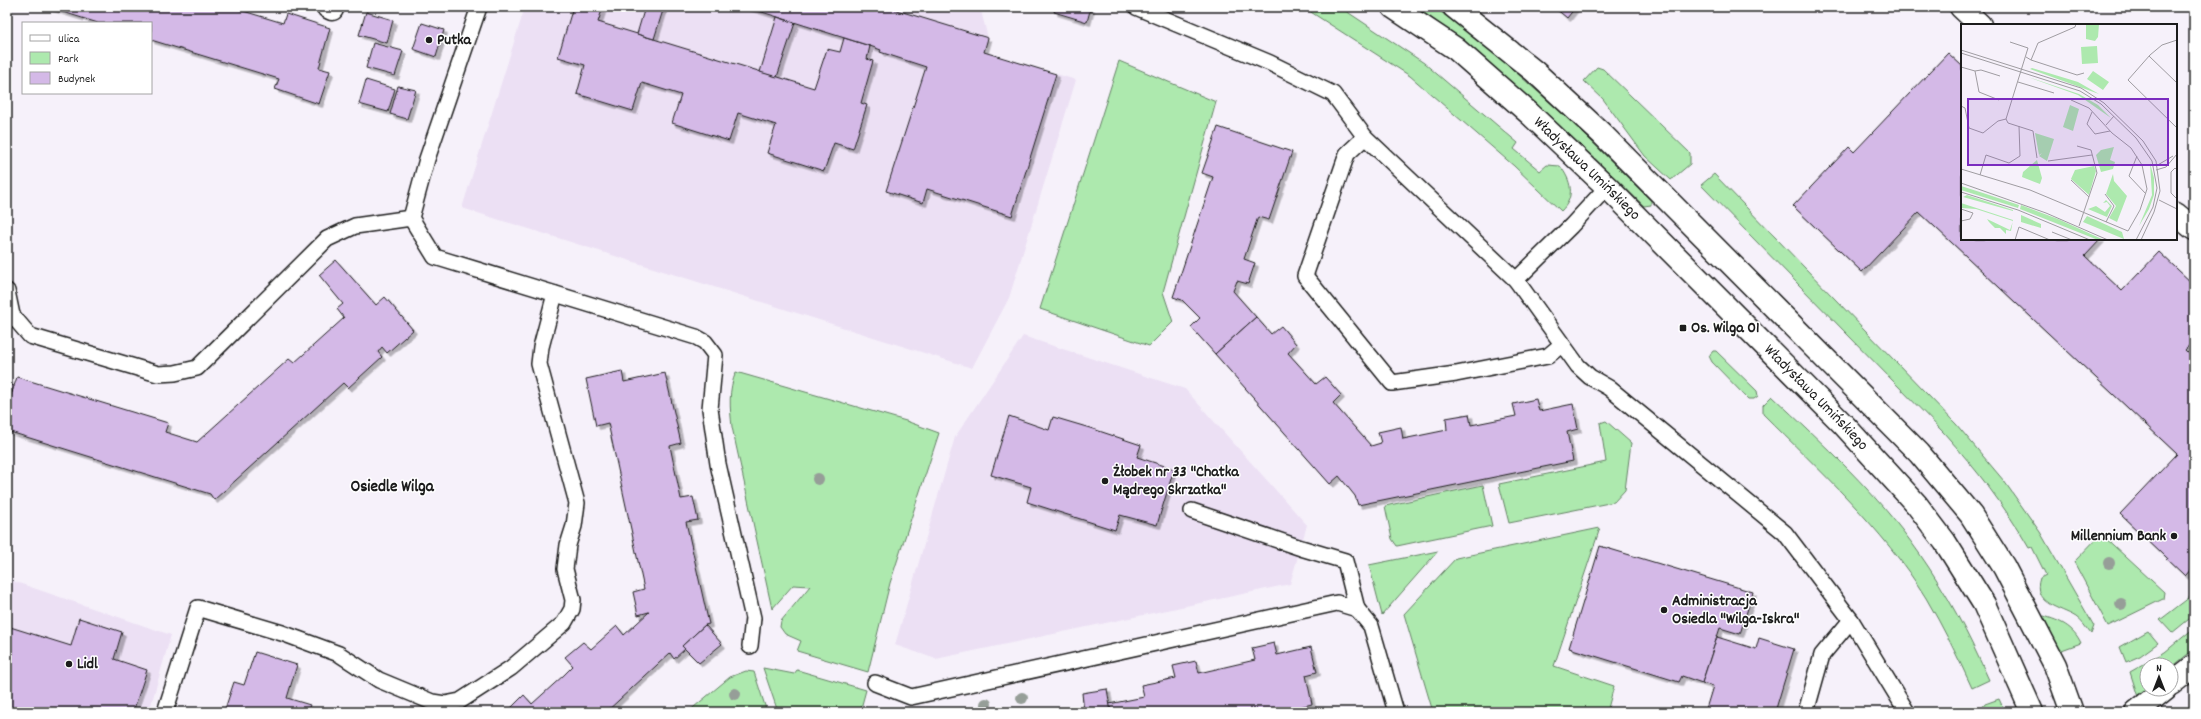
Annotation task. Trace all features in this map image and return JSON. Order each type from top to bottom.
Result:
[{"type":"street","name":"Władysława Umińskiego","points":[[1392,7],[1456,49],[1530,114],[1607,187],[1844,425],[1917,504],[1946,542],[1984,604],[2032,712]]},
{"type":"street","name":"Władysława Umińskiego","points":[[1454,7],[1534,71],[1602,134],[1920,453],[1971,515],[2004,568],[2055,665],[2072,712]]},
{"type":"street","points":[[1961,7],[1979,24]]},
{"type":"street","points":[[2177,215],[2194,229]]},
{"type":"street","points":[[2179,678],[2194,666]]},
{"type":"street","points":[[2136,712],[2155,697]]},
{"type":"lane","points":[[479,7],[427,159],[411,218],[435,257],[696,337],[705,342],[715,355],[710,409],[718,464],[753,618],[750,646]]},
{"type":"lane","points":[[1136,7],[1270,63],[1332,94],[1365,137],[1516,280],[1561,345],[1578,366],[1590,376],[1609,388],[1785,533],[1851,620],[1907,712]]},
{"type":"lane","points":[[1365,137],[1348,154],[1305,276],[1392,383],[1456,374],[1548,356],[1561,345]]},
{"type":"lane","points":[[1516,280],[1571,226],[1607,187]]},
{"type":"lane","points":[[7,291],[12,315],[30,336],[158,374],[175,373],[197,368],[327,239],[355,226],[411,218]]},
{"type":"lane","points":[[165,712],[198,608],[282,632],[338,654],[379,680],[432,702],[445,704],[460,701],[511,668],[564,623],[572,609],[573,600],[565,569],[568,545],[574,526],[577,503],[539,364],[541,347],[555,294]]},
{"type":"lane","points":[[1192,511],[1301,548],[1345,561],[1357,609],[1370,626],[1396,712]]},
{"type":"lane","points":[[875,683],[911,696],[1337,603],[1357,609]]},
{"type":"lane","points":[[1806,712],[1822,655],[1851,620]]},
{"type":"shaded area","points":[[525,7],[980,7],[988,38],[984,52],[1076,80],[1009,298],[972,368],[462,208]]},
{"type":"shaded area","name":"Żłobek nr 33 \"Chatka Mądrego Skrzatka\"","points":[[1023,336],[1185,389],[1307,525],[1290,584],[936,659],[895,645],[955,437]]},
{"type":"shaded area","name":"Lidl","points":[[7,579],[171,635],[149,712],[7,712]]},
{"type":"green space","points":[[1303,7],[1340,7],[1424,63],[1518,143],[1514,149],[1540,171],[1547,165],[1560,166],[1567,177],[1570,188],[1569,200],[1566,206],[1561,211],[1514,166],[1410,76]]},
{"type":"green space","points":[[1416,7],[1434,7],[1485,45],[1572,122],[1651,201],[1651,205],[1644,206],[1506,77],[1447,29]]},
{"type":"green space","points":[[1119,61],[1216,102],[1163,292],[1173,322],[1149,346],[1040,309]]},
{"type":"green space","points":[[1597,67],[1603,69],[1690,153],[1690,164],[1671,180],[1645,156],[1603,99],[1584,81]]},
{"type":"green space","points":[[1714,174],[1956,424],[2004,481],[2040,532],[2094,626],[2091,634],[2076,617],[2049,604],[2043,599],[2038,587],[2040,578],[2046,575],[2032,547],[2029,548],[2020,532],[1979,474],[1944,433],[1701,185]]},
{"type":"green space","points":[[1713,351],[1716,351],[1757,391],[1758,396],[1754,399],[1748,399],[1712,362],[1709,356]]},
{"type":"green space","points":[[736,372],[906,421],[939,433],[890,583],[868,672],[797,651],[801,641],[785,634],[780,627],[781,621],[810,586],[793,585],[772,609],[732,427],[730,406],[731,392],[733,379]]},
{"type":"green space","points":[[1772,396],[1850,471],[1903,531],[1929,568],[1948,599],[1974,647],[1989,680],[1972,688],[1950,642],[1926,598],[1909,572],[1871,524],[1850,501],[1763,414],[1763,405]]},
{"type":"green space","points":[[1606,421],[1631,443],[1625,490],[1614,502],[1509,523],[1499,484],[1606,462],[1600,423]]},
{"type":"green space","points":[[1483,485],[1492,526],[1397,546],[1392,539],[1385,506]]},
{"type":"green space","points":[[1600,528],[1554,666],[1614,686],[1607,712],[1433,712],[1404,614],[1456,558]]},
{"type":"green space","points":[[2101,534],[2164,592],[2163,599],[2108,626],[2074,562]]},
{"type":"green space","points":[[1438,551],[1382,615],[1369,565]]},
{"type":"green space","points":[[2194,594],[2194,615],[2172,633],[2160,620]]},
{"type":"green space","points":[[2044,616],[2066,625],[2074,632],[2081,643],[2059,651],[2042,617]]},
{"type":"green space","points":[[2194,628],[2194,649],[2179,661],[2179,657],[2156,657],[2165,652]]},
{"type":"green space","points":[[2148,631],[2158,643],[2140,656],[2126,662],[2120,647]]},
{"type":"green space","points":[[2139,667],[2138,697],[2130,672]]},
{"type":"green space","points":[[763,668],[794,674],[797,670],[866,690],[860,712],[778,712]]},
{"type":"green space","points":[[746,671],[754,672],[767,712],[688,712],[730,677]]},
{"type":"green space","points":[[1999,699],[2005,712],[1984,712],[1982,708],[1985,704]]},
{"type":"building","points":[[47,7],[230,7],[283,23],[286,14],[330,28],[319,68],[330,71],[319,104],[275,89],[279,79],[152,40],[152,22],[95,22]]},
{"type":"building","points":[[573,7],[603,7],[598,22],[814,88],[827,49],[840,52],[844,38],[870,46],[867,59],[873,61],[861,103],[867,105],[853,149],[834,143],[824,171],[767,153],[776,125],[738,113],[729,141],[672,123],[681,95],[642,83],[633,111],[577,94],[585,65],[558,57]]},
{"type":"building","points":[[645,7],[664,7],[654,39],[637,34]]},
{"type":"building","points":[[746,7],[894,7],[893,9],[988,38],[984,52],[1056,74],[1012,216],[927,189],[923,203],[886,191],[926,67],[880,52],[881,50],[870,46]]},
{"type":"building","points":[[1056,7],[1091,7],[1087,22],[1054,12]]},
{"type":"building","points":[[1554,7],[1573,7],[1575,8],[1567,18]]},
{"type":"building","points":[[366,12],[393,20],[387,43],[359,35]]},
{"type":"building","points":[[777,17],[795,23],[777,77],[760,72]]},
{"type":"building","name":"Putka","points":[[422,23],[444,30],[436,57],[413,49]]},
{"type":"building","points":[[373,43],[403,51],[395,76],[366,68]]},
{"type":"building","points":[[1948,53],[1961,65],[1961,240],[2100,240],[2085,256],[2122,291],[2159,252],[2194,285],[2194,340],[2185,350],[2194,359],[2194,566],[2185,576],[2120,514],[2177,454],[1919,212],[1862,272],[1793,206],[1849,147],[1854,152]]},
{"type":"building","points":[[366,80],[395,89],[388,112],[359,104]]},
{"type":"building","points":[[398,86],[416,90],[407,119],[390,114]]},
{"type":"building","points":[[1218,127],[1292,152],[1269,220],[1258,217],[1244,259],[1255,263],[1248,284],[1237,281],[1233,291],[1256,317],[1215,354],[1191,327],[1200,318],[1182,300],[1173,297],[1213,177],[1202,173]]},
{"type":"building","points":[[336,260],[376,305],[385,297],[413,330],[387,353],[382,347],[378,352],[382,357],[348,388],[343,383],[214,500],[210,494],[7,431],[7,407],[17,377],[168,423],[165,432],[197,442],[289,359],[294,363],[344,318],[337,309],[343,304],[319,275]]},
{"type":"building","points":[[1256,317],[1271,334],[1281,326],[1296,344],[1288,353],[1316,384],[1325,377],[1341,395],[1333,403],[1371,446],[1381,443],[1378,432],[1401,427],[1403,439],[1447,430],[1446,418],[1469,414],[1471,425],[1516,416],[1513,404],[1536,399],[1539,411],[1573,404],[1578,429],[1567,432],[1573,461],[1358,505],[1355,496],[1339,476],[1330,484],[1215,354]]},
{"type":"building","points":[[622,371],[624,382],[665,373],[681,443],[670,446],[681,499],[693,497],[698,520],[686,522],[709,624],[705,625],[682,646],[685,649],[674,659],[670,653],[606,712],[507,712],[524,695],[532,704],[564,675],[573,666],[565,657],[583,642],[591,649],[617,626],[624,635],[649,612],[638,615],[633,592],[644,589],[608,423],[596,426],[586,379]]},
{"type":"building","points":[[7,383],[14,386],[7,407]]},
{"type":"building","points":[[1009,416],[1049,430],[1053,417],[1090,428],[1141,445],[1137,457],[1174,469],[1157,525],[1120,515],[1115,530],[1027,502],[1031,487],[991,475]]},
{"type":"building","name":"Administracja Osiedla \"Wilga-Iskra\"","points":[[1600,546],[1753,592],[1740,634],[1720,628],[1702,683],[1682,676],[1679,682],[1569,648]]},
{"type":"building","name":"Lidl","points":[[79,618],[122,632],[114,659],[147,670],[133,712],[7,712],[7,626],[71,646]]},
{"type":"building","points":[[705,625],[722,644],[699,663],[682,646]]},
{"type":"building","points":[[1717,637],[1756,649],[1759,638],[1794,649],[1775,712],[1705,712],[1713,686],[1702,683]]},
{"type":"building","points":[[1274,643],[1277,655],[1311,647],[1317,672],[1306,675],[1312,704],[1278,712],[1111,712],[1109,704],[1144,697],[1141,685],[1176,678],[1173,666],[1196,661],[1199,673],[1255,660],[1252,648]]},
{"type":"building","points":[[255,652],[297,665],[287,698],[310,705],[307,712],[224,712],[234,682],[244,685]]},
{"type":"building","points":[[1107,689],[1111,712],[1084,712],[1082,693]]},
{"type":"place","name":"Putka","points":[[429,40]]},
{"type":"place","name":"Os. Wilga 01","points":[[1683,328]]},
{"type":"place","name":"Żłobek nr 33 \"Chatka Mądrego Skrzatka\"","points":[[1105,481]]},
{"type":"place","name":"Millennium Bank","points":[[2174,536]]},
{"type":"place","name":"Administracja Osiedla \"Wilga-Iskra\"","points":[[1664,610]]},
{"type":"place","name":"Lidl","points":[[69,664]]},
{"type":"district","name":"Osiedle Wilga","points":[[392,488]]}]
